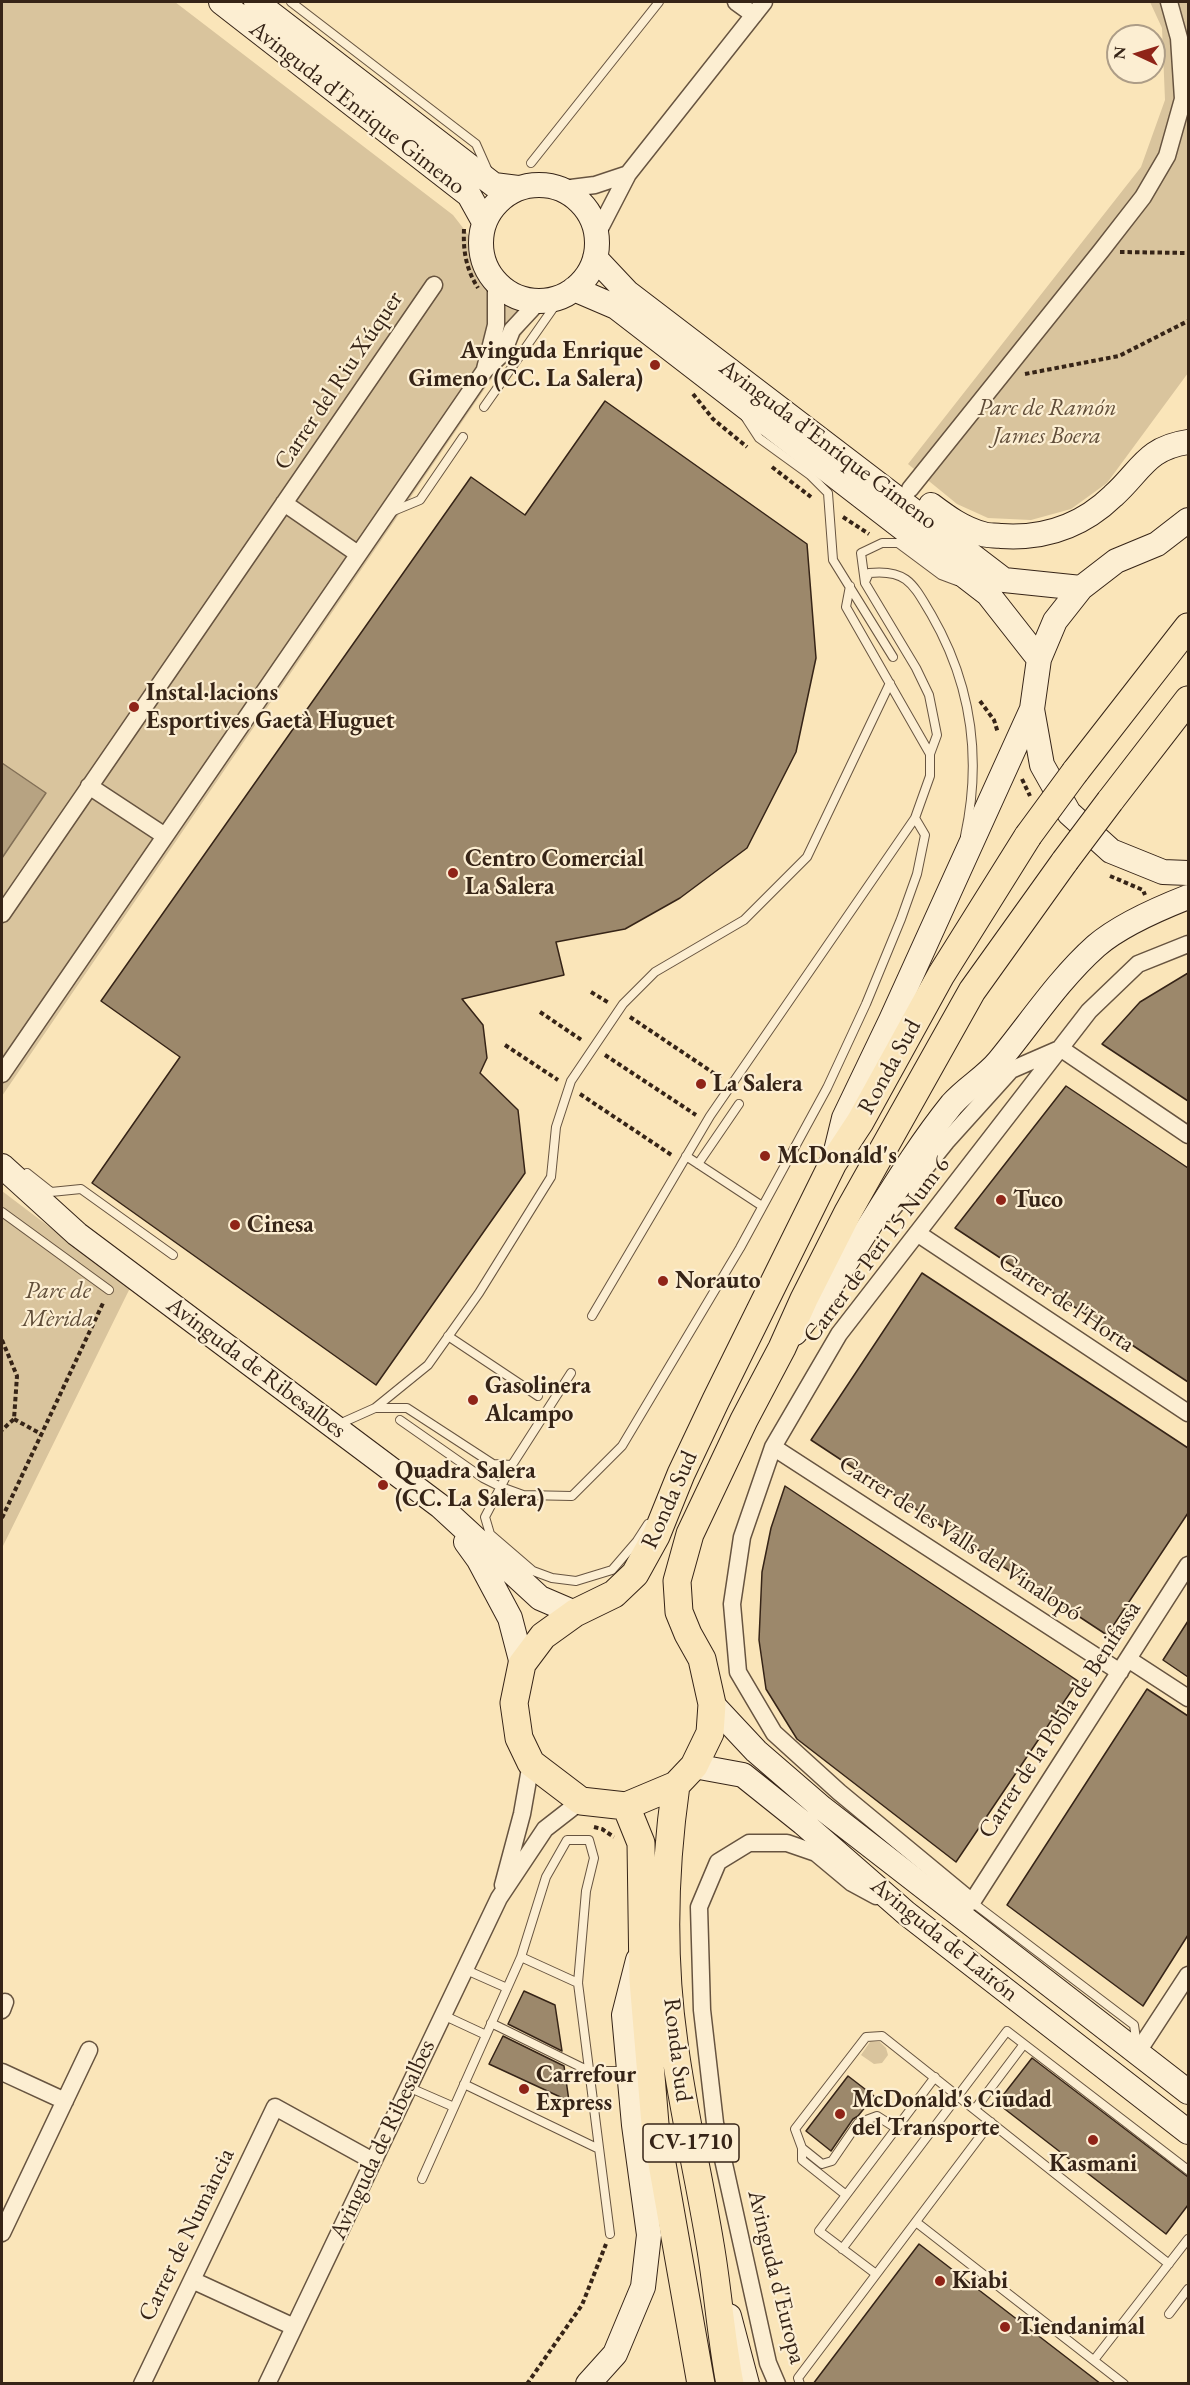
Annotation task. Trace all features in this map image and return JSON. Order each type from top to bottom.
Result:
[{"type":"main road","name":"Avinguda d'Enrique Gimeno","points":[[221,2],[469,195],[484,222]]},
{"type":"main road","name":"Avinguda d'Enrique Gimeno","points":[[256,2],[506,187]]},
{"type":"main road","points":[[540,184],[563,189],[585,207],[597,234],[595,258],[587,275],[558,296],[516,297],[496,283],[481,254],[484,222],[506,187],[540,184]]},
{"type":"main road","name":"Avinguda d'Enrique Gimeno","points":[[595,258],[627,292],[1004,580],[1081,588]]},
{"type":"main road","name":"Avinguda d'Enrique Gimeno","points":[[558,296],[616,307],[988,594],[1039,659]]},
{"type":"main road","points":[[858,468],[910,489],[953,522],[983,535],[1026,538],[1059,530],[1087,518],[1114,495],[1144,460],[1173,444],[1188,442]]},
{"type":"main road","points":[[833,1163],[844,1118],[1032,709],[1039,659],[1055,621],[1081,588],[1116,561],[1157,544],[1188,520]]},
{"type":"main road","points":[[1157,544],[1188,542]]},
{"type":"main road","name":"Ronda Sud","points":[[522,1664],[543,1636],[575,1614],[614,1594],[635,1574],[656,1536],[681,1474],[833,1163],[860,1122],[941,975],[1028,836],[1188,627]]},
{"type":"main road","name":"Ronda Sud","points":[[712,1704],[702,1659],[679,1612],[677,1581],[690,1533],[848,1212],[972,992],[1065,861],[1188,700]]},
{"type":"main road","points":[[1032,709],[1042,765],[1069,813],[1111,851],[1163,872],[1188,873]]},
{"type":"main road","points":[[782,1348],[819,1303],[858,1245],[872,1218],[954,1102],[997,1064],[1065,978],[1098,945],[1154,910],[1188,897]]},
{"type":"main road","name":"Avinguda de Ribesalbes","points":[[6,1176],[28,1204],[72,1230],[440,1506],[540,1598],[575,1614]]},
{"type":"main road","name":"Avinguda de Ribesalbes","points":[[440,1506],[479,1560],[495,1589],[510,1618],[522,1664]]},
{"type":"main road","points":[[522,1664],[514,1703],[519,1738],[531,1763],[581,1802],[626,1806],[676,1785],[694,1766],[710,1733],[712,1704]]},
{"type":"main road","name":"Avinguda de Lairón","points":[[712,1704],[756,1750],[822,1808],[946,1891],[975,1928],[1188,2092]]},
{"type":"main road","name":"Avinguda de Lairón","points":[[694,1766],[743,1775],[803,1822],[906,1913],[1188,2132]]},
{"type":"main road","name":"Ronda Sud","points":[[676,1785],[668,1837],[666,1872],[668,1967],[673,2041],[710,2244],[729,2384]]},
{"type":"main road","name":"Ronda Sud","points":[[626,1806],[641,1843],[641,1946],[655,2124],[701,2384]]},
{"type":"main road","points":[[588,2384],[615,2354],[642,2287],[649,2235],[628,2071],[624,2015],[641,1946]]},
{"type":"main road","points":[[710,2244],[747,2384]]},
{"type":"street","points":[[736,2],[753,15]]},
{"type":"street","points":[[597,234],[628,174],[764,2]]},
{"type":"street","points":[[910,489],[1143,197],[1167,156],[1182,99],[1179,38],[1169,2]]},
{"type":"street","points":[[563,189],[596,185],[628,174]]},
{"type":"street","points":[[485,370],[496,325],[496,283]]},
{"type":"street","name":"Carrer del Riu Xúquer","points":[[2,914],[434,285]]},
{"type":"street","points":[[2,1074],[485,370],[503,353],[513,330],[558,296]]},
{"type":"street","name":"Carrer del Riu Xúquer","points":[[284,503],[358,554]]},
{"type":"street","points":[[89,786],[165,836]]},
{"type":"street","points":[[858,1245],[880,1224],[946,1142],[1011,1070],[1060,1048],[1089,1011],[1138,964],[1188,944]]},
{"type":"street","points":[[1060,1048],[1188,1135]]},
{"type":"street","name":"Carrer de Peri 15 Num 6","points":[[738,1672],[732,1604],[740,1548],[773,1447],[839,1334],[1060,1048]]},
{"type":"street","name":"Carrer de l'Horta","points":[[917,1233],[1188,1413]]},
{"type":"street","name":"Carrer de les Valls del Vinalopó","points":[[773,1447],[1124,1666],[1188,1698]]},
{"type":"street","name":"Carrer de la Pobla de Benifassà","points":[[972,1902],[1188,1565]]},
{"type":"street","name":"Avinguda de Lairón","points":[[738,1672],[774,1733],[946,1891],[972,1902]]},
{"type":"street","name":"Avinguda de Ribesalbes","points":[[499,1898],[522,1814],[531,1763]]},
{"type":"street","name":"Avinguda de Ribesalbes","points":[[267,2384],[499,1898],[545,1829],[581,1802]]},
{"type":"street","name":"Avinguda d'Europa","points":[[777,2384],[768,2363],[715,2123],[702,2010],[699,1907],[717,1862],[749,1843],[787,1843],[816,1853],[852,1883],[906,1913]]},
{"type":"street","points":[[1137,2053],[1188,1975]]},
{"type":"street","points":[[2,2234],[89,2050]]},
{"type":"street","points":[[2,2072],[65,2101]]},
{"type":"street","name":"Carrer de Numància","points":[[143,2383],[275,2107],[373,2161]]},
{"type":"street","points":[[192,2280],[294,2327]]},
{"type":"lane","points":[[291,2],[476,144],[506,187]]},
{"type":"lane","points":[[531,163],[659,2]]},
{"type":"lane","points":[[484,408],[558,296]]},
{"type":"lane","points":[[732,396],[759,438],[810,475],[828,494],[833,560],[893,657]]},
{"type":"lane","points":[[386,515],[420,500],[464,437]]},
{"type":"lane","points":[[592,1316],[706,1122],[915,818],[930,776],[930,754],[937,735],[929,695],[916,668],[865,583],[861,553],[882,543],[898,543],[941,575],[988,594]]},
{"type":"lane","points":[[865,583],[868,573],[888,571],[914,585],[948,643],[962,682],[971,729],[973,775],[965,833],[944,901]]},
{"type":"lane","points":[[850,586],[846,607],[930,754]]},
{"type":"lane","points":[[334,1426],[375,1408],[428,1365],[479,1293],[551,1177],[556,1127],[570,1087],[619,1010],[655,972],[744,920],[807,857],[890,683]]},
{"type":"lane","points":[[400,1420],[483,1478],[523,1496],[572,1496],[622,1446],[741,1248],[827,1088],[871,993],[897,930],[916,874],[925,835],[915,818]]},
{"type":"lane","points":[[699,1164],[740,1104]]},
{"type":"lane","points":[[2,1155],[51,1192],[81,1189],[173,1255]]},
{"type":"lane","points":[[684,1159],[699,1164],[762,1206]]},
{"type":"lane","points":[[6,1176],[40,1184]]},
{"type":"lane","points":[[2,1212],[109,1290]]},
{"type":"lane","points":[[448,1336],[538,1396]]},
{"type":"lane","points":[[571,1373],[512,1465],[485,1517],[490,1534],[532,1571],[552,1578],[576,1581],[612,1569],[637,1540],[681,1474]]},
{"type":"lane","points":[[375,1408],[407,1408],[493,1464],[512,1465]]},
{"type":"lane","points":[[422,2179],[521,1957],[546,1877],[567,1840],[589,1840],[594,1858],[586,1891],[579,1983],[610,2234]]},
{"type":"lane","points":[[972,1902],[1134,2025],[1137,2053]]},
{"type":"lane","points":[[521,1957],[579,1983]]},
{"type":"lane","points":[[464,1969],[507,1988]]},
{"type":"lane","points":[[442,2015],[486,2035]]},
{"type":"lane","points":[[491,2023],[590,2071],[628,2071]]},
{"type":"lane","points":[[842,2249],[1006,2031],[1188,2170]]},
{"type":"lane","points":[[846,2195],[802,2160],[802,2148],[795,2129],[866,2037],[882,2036],[1169,2264]]},
{"type":"lane","points":[[975,2109],[1024,2044]]},
{"type":"lane","points":[[876,2274],[819,2231],[935,2077]]},
{"type":"lane","points":[[464,2084],[599,2149]]},
{"type":"lane","points":[[408,2087],[454,2107]]},
{"type":"lane","points":[[802,2148],[822,2163],[832,2161],[858,2123],[877,2116],[896,2128]]},
{"type":"lane","points":[[800,2384],[798,2378],[991,2122]]},
{"type":"lane","points":[[916,2222],[1124,2384]]},
{"type":"lane","points":[[1094,2360],[1188,2239]]},
{"type":"lane","points":[[1169,2314],[1188,2289]]},
{"type":"path","points":[[1101,251],[1188,253]]},
{"type":"path","points":[[999,378],[1119,356],[1188,321]]},
{"type":"path","points":[[686,387],[712,419],[748,448]]},
{"type":"path","points":[[766,462],[828,508],[882,543]]},
{"type":"path","points":[[979,699],[994,720],[999,736]]},
{"type":"path","points":[[591,992],[732,1085]]},
{"type":"path","points":[[540,1012],[706,1122]]},
{"type":"path","points":[[505,1045],[684,1159]]},
{"type":"path","points":[[2,1518],[109,1290]]},
{"type":"path","points":[[2,1340],[17,1376],[14,1419],[2,1430]]},
{"type":"path","points":[[14,1419],[41,1434]]},
{"type":"path","points":[[581,1802],[583,1824],[602,1829],[618,1840],[623,1851],[641,1843]]},
{"type":"path","points":[[527,2384],[582,2305],[610,2234]]},
{"type":"green space","name":"Instal·lacions Esportives Gaetà Huguet","points":[[2,2],[175,2],[453,215],[533,318],[2,1096]]},
{"type":"green space","name":"Parc de Ramón James Boera","points":[[1150,2],[1188,2],[1188,373],[1107,483],[1071,509],[1031,520],[988,518],[957,504],[908,464],[1141,167],[1165,100],[1166,24],[1160,24]]},
{"type":"green space","name":"Parc de Mèrida","points":[[2,1191],[130,1288],[2,1548]]},
{"type":"green space","points":[[870,2042],[880,2042],[886,2048],[888,2055],[882,2063],[874,2064],[861,2055]]},
{"type":"shaded area","points":[[2,763],[46,793],[2,858]]},
{"type":"building","name":"Centro Comercial La Salera","points":[[605,401],[807,544],[816,658],[796,752],[747,848],[680,898],[625,929],[556,942],[564,975],[462,999],[483,1025],[487,1058],[480,1073],[518,1110],[525,1173],[376,1385],[92,1183],[180,1057],[101,1001],[471,477],[525,515]]},
{"type":"building","points":[[1188,973],[1188,1101],[1102,1044],[1140,1002]]},
{"type":"building","points":[[1066,1086],[1188,1168],[1188,1382],[955,1228]]},
{"type":"building","points":[[922,1273],[1188,1448],[1188,1513],[1107,1635],[811,1440]]},
{"type":"building","points":[[785,1486],[1078,1681],[956,1862],[797,1739],[766,1689],[759,1640],[762,1572],[771,1528]]},
{"type":"building","points":[[1188,1621],[1188,1677],[1163,1660]]},
{"type":"building","points":[[1147,1689],[1188,1716],[1188,1935],[1143,2006],[1007,1905]]},
{"type":"building","points":[[524,1991],[555,2005],[562,2051],[508,2024]]},
{"type":"building","points":[[503,2036],[564,2066],[569,2101],[489,2064]]},
{"type":"building","name":"Kasmani","points":[[1032,2058],[1188,2177],[1188,2205],[1166,2234],[997,2103]]},
{"type":"building","name":"McDonald's Ciudad del Transporte","points":[[848,2076],[874,2096],[853,2119],[831,2151],[806,2131]]},
{"type":"building","points":[[919,2244],[1053,2347],[1101,2384],[813,2384]]},
{"type":"place","name":"Avinguda Enrique Gimeno (CC. La Salera)","points":[[655,365]]},
{"type":"place","name":"Instal·lacions Esportives Gaetà Huguet","points":[[134,707]]},
{"type":"place","name":"Centro Comercial La Salera","points":[[453,873]]},
{"type":"place","name":"La Salera","points":[[701,1084]]},
{"type":"place","name":"McDonald's","points":[[765,1156]]},
{"type":"place","name":"Tuco","points":[[1001,1200]]},
{"type":"place","name":"Cinesa","points":[[235,1225]]},
{"type":"place","name":"Norauto","points":[[663,1281]]},
{"type":"place","name":"Gasolinera Alcampo","points":[[473,1400]]},
{"type":"place","name":"Quadra Salera (CC. La Salera)","points":[[383,1485]]},
{"type":"place","name":"Carrefour Express","points":[[524,2089]]},
{"type":"place","name":"McDonald's Ciudad del Transporte","points":[[840,2114]]},
{"type":"place","name":"Kasmani","points":[[1093,2140]]},
{"type":"place","name":"Kiabi","points":[[940,2281]]},
{"type":"place","name":"Tiendanimal","points":[[1005,2327]]}]
